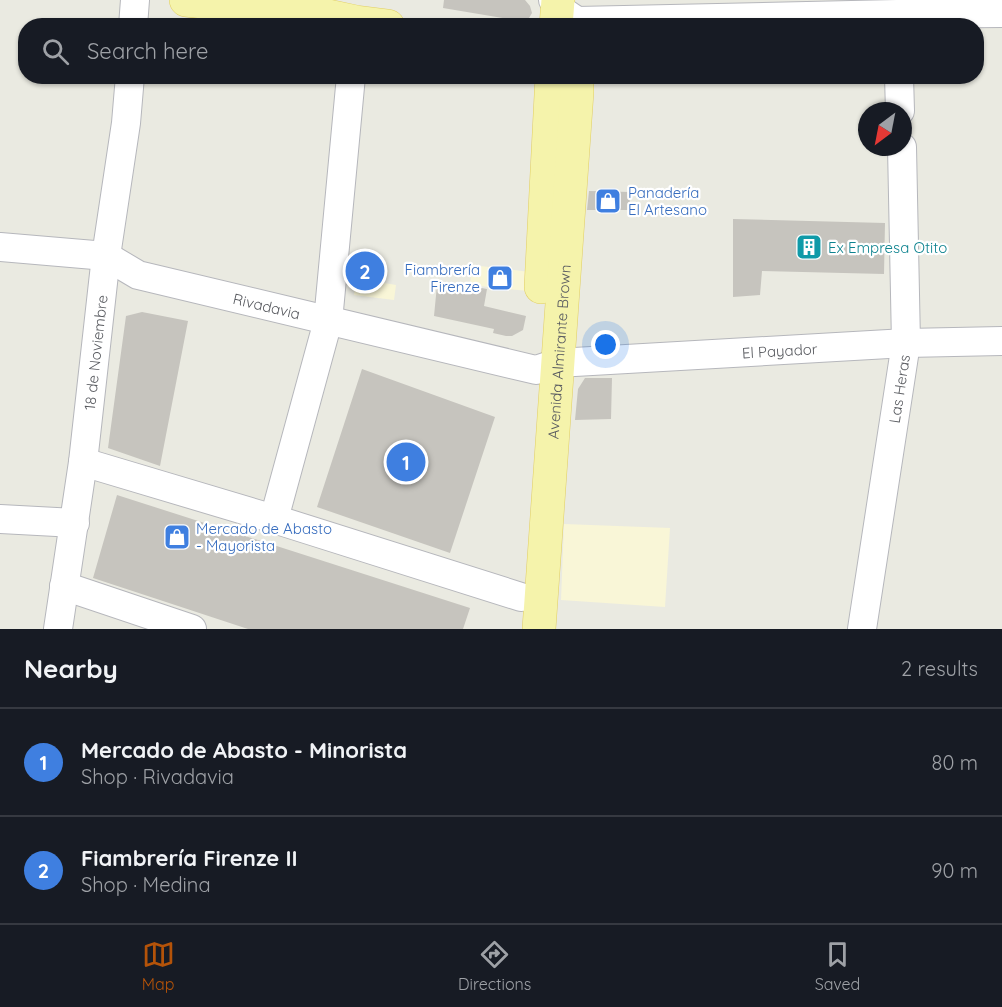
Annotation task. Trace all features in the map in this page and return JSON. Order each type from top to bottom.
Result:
[{"type":"main road","points":[[186,0],[343,16]]},
{"type":"main road","name":"Avenida Almirante Brown","points":[[539,629],[552,84]]},
{"type":"main road","name":"Avenida Almirante Brown","points":[[520,613],[577,84]]},
{"type":"street","points":[[134,18],[135,0]]},
{"type":"street","points":[[566,11],[1002,13]]},
{"type":"street","name":"18 de Noviembre","points":[[58,629],[83,462],[106,256],[126,123],[129,84]]},
{"type":"street","points":[[274,519],[328,321],[350,84]]},
{"type":"street","points":[[899,84],[900,102]]},
{"type":"street","name":"Las Heras","points":[[862,629],[906,344],[902,156]]},
{"type":"street","name":"Rivadavia","points":[[0,247],[106,256],[138,275],[328,321],[547,366]]},
{"type":"street","name":"El Payador","points":[[547,366],[906,344],[1002,341]]},
{"type":"street","points":[[83,462],[274,519],[520,613]]},
{"type":"street","points":[[0,519],[75,523]]},
{"type":"street","points":[[64,586],[192,629]]},
{"type":"shaded area","points":[[358,258],[374,260],[372,281],[396,285],[394,300],[354,295]]},
{"type":"shaded area","name":"Fiambrería Firenze","points":[[472,265],[530,272],[528,291],[470,285]]},
{"type":"shaded area","points":[[564,524],[670,528],[665,607],[561,600]]},
{"type":"building","points":[[444,0],[525,0],[532,13],[529,18],[503,18],[443,8]]},
{"type":"building","name":"Panadería El Artesano","points":[[589,191],[630,192],[630,210],[587,210]]},
{"type":"building","name":"Ex Empresa Otito","points":[[733,219],[885,223],[884,274],[762,271],[760,295],[733,297]]},
{"type":"building","points":[[449,282],[487,289],[484,306],[526,316],[523,330],[512,336],[506,336],[493,333],[494,329],[434,316],[437,285]]},
{"type":"building","points":[[142,312],[188,321],[160,466],[108,448],[126,316]]},
{"type":"building","points":[[362,369],[495,417],[450,553],[317,507]]},
{"type":"building","points":[[585,378],[612,378],[611,419],[575,420],[578,389]]},
{"type":"building","name":"Mercado de Abasto - Mayorista","points":[[117,495],[470,608],[463,629],[248,629],[93,578]]},
{"type":"place","name":"Panadería El Artesano","points":[[608,201]]},
{"type":"place","name":"Ex Empresa Otito","points":[[809,247]]},
{"type":"place","name":"Fiambrería Firenze II","points":[[365,271]]},
{"type":"place","name":"Fiambrería Firenze","points":[[500,278]]},
{"type":"place","name":"Mercado de Abasto - Minorista","points":[[406,462]]},
{"type":"place","name":"Mercado de Abasto - Mayorista","points":[[177,537]]}]
